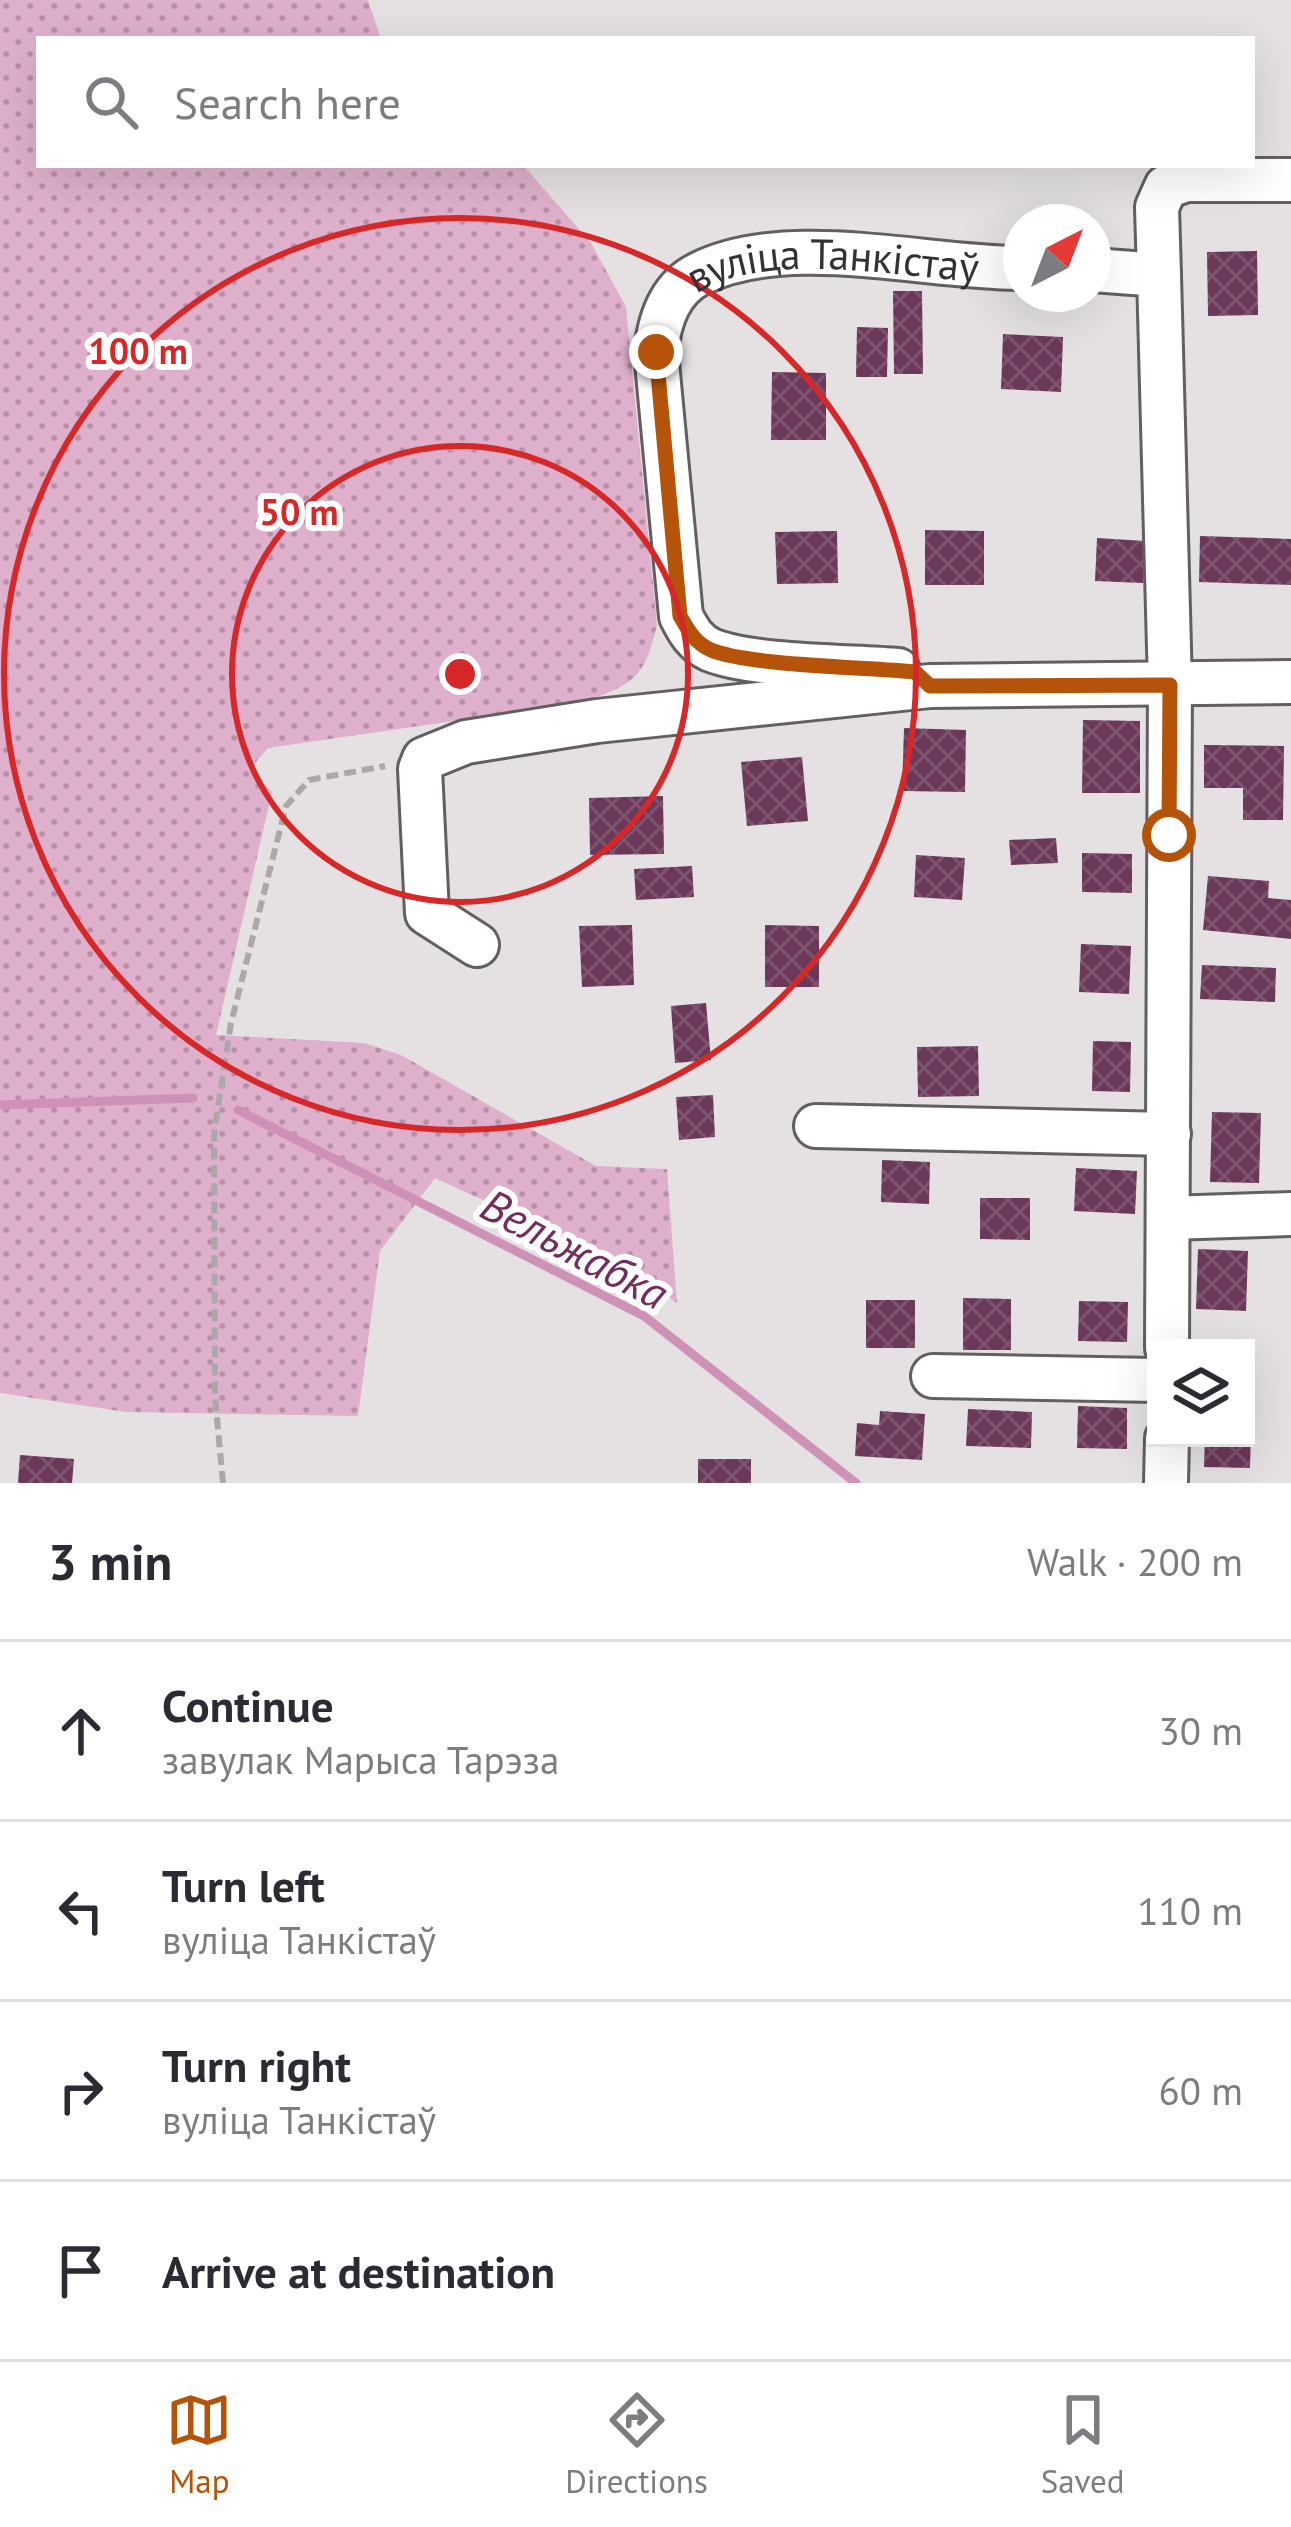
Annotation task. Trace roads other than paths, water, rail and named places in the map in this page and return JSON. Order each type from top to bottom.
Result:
[{"type":"street","points":[[1167,1339],[1170,685],[1156,207],[1166,187],[1186,180],[1291,180]]},
{"type":"street","name":"вуліца Танкістаў","points":[[930,686],[915,672],[743,656],[711,650],[692,637],[680,616],[656,352],[659,323],[694,275],[735,261],[802,254],[1003,267]]},
{"type":"street","points":[[1111,271],[1159,275]]},
{"type":"street","name":"вуліца Танкістаў","points":[[477,945],[427,913],[419,827],[424,759],[466,742],[597,721],[930,686],[1291,682]]},
{"type":"street","points":[[816,1126],[1169,1134]]},
{"type":"street","points":[[1168,1218],[1291,1214]]},
{"type":"street","points":[[933,1376],[1147,1380]]},
{"type":"street","points":[[1166,1483],[1167,1447]]},
{"type":"waterway","name":"Вельжабка","points":[[0,1105],[193,1098]]},
{"type":"waterway","name":"Вельжабка","points":[[238,1110],[644,1316],[856,1483]]}]
